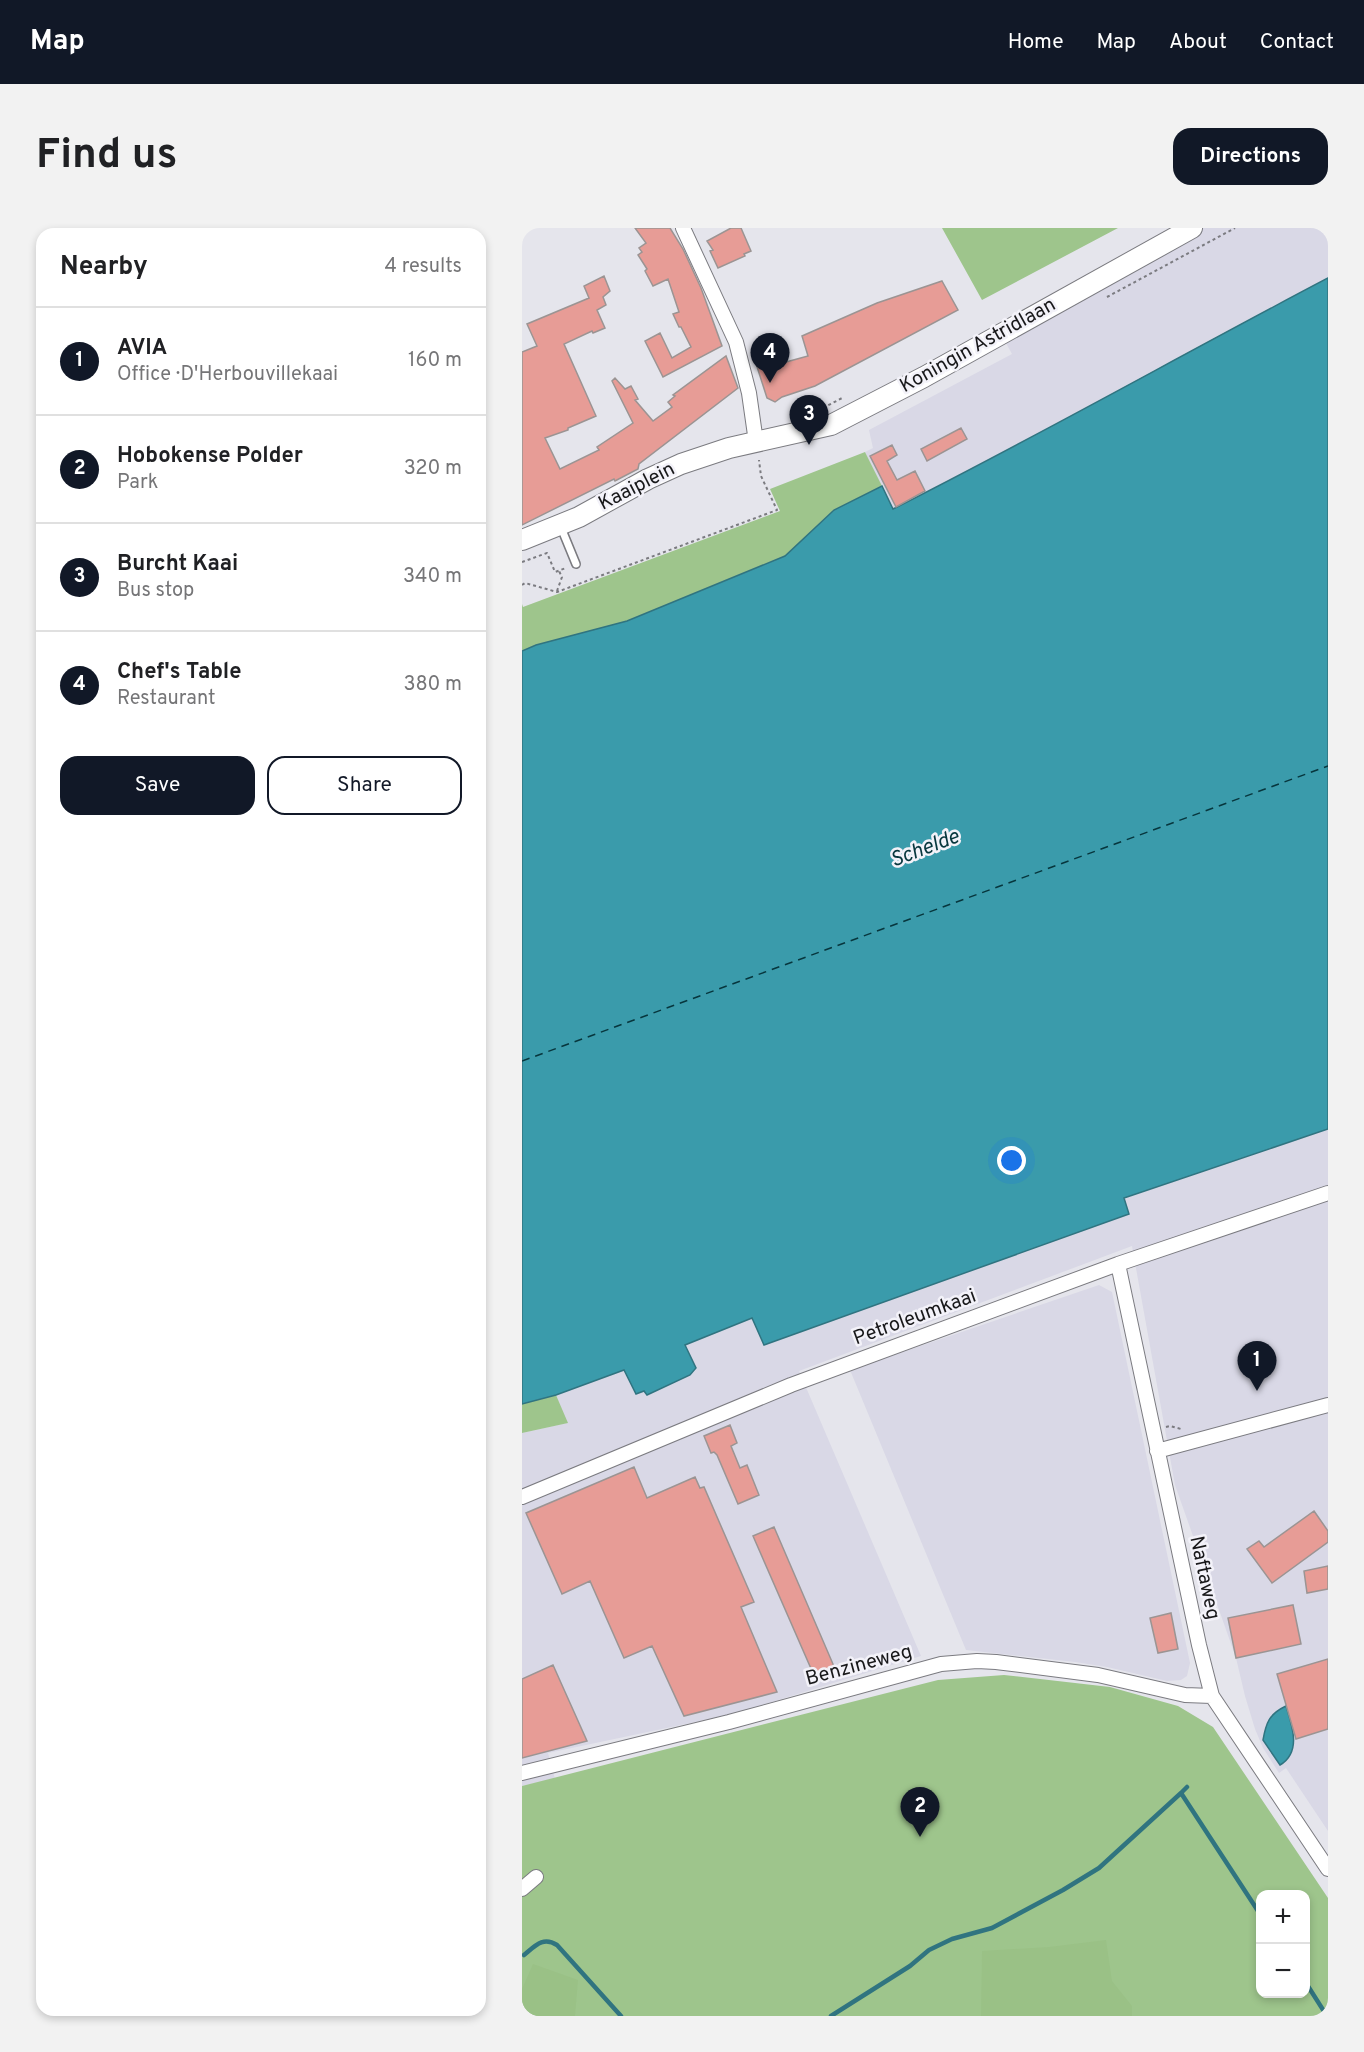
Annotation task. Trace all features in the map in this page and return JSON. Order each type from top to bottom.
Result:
[{"type":"street","points":[[683,228],[736,342],[749,393],[756,442]]},
{"type":"street","name":"Koningin Astridlaan","points":[[756,442],[831,425],[924,377],[1192,228]]},
{"type":"street","name":"Kaaiplein","points":[[522,540],[560,525],[681,464],[729,447],[756,442]]},
{"type":"street","name":"Petroleumkaai","points":[[522,1497],[791,1385],[1118,1264],[1328,1193]]},
{"type":"street","name":"Naftaweg","points":[[1118,1264],[1212,1696],[1328,1869]]},
{"type":"street","points":[[1157,1451],[1328,1405]]},
{"type":"street","name":"Benzineweg","points":[[522,1773],[737,1720],[941,1664],[958,1662],[996,1662],[1084,1672],[1185,1695],[1212,1696]]},
{"type":"street","points":[[522,1889],[536,1877]]},
{"type":"lane","points":[[560,525],[576,564]]},
{"type":"path","points":[[819,410],[850,395]]},
{"type":"path","points":[[522,585],[525,583],[557,592],[777,510],[761,476],[756,442]]},
{"type":"path","points":[[522,562],[547,553],[555,572],[576,564]]},
{"type":"path","points":[[557,592],[562,577],[560,571]]},
{"type":"shaded area","points":[[1192,228],[1328,228],[1328,278],[1013,448],[893,509],[865,452],[873,448],[869,430],[1012,354],[1001,334]]},
{"type":"shaded area","points":[[1328,1129],[1328,1831],[1286,1768],[1279,1773],[1263,1748],[1255,1729],[1236,1658],[1175,1485],[1132,1246],[799,1371],[921,1656],[733,1714],[548,1753],[555,1779],[522,1786],[522,1433],[567,1423],[556,1395],[624,1369],[636,1394],[644,1391],[648,1394],[690,1375],[696,1368],[684,1345],[752,1318],[764,1345],[1128,1214],[1123,1199]]},
{"type":"shaded area","points":[[1099,1285],[1112,1292],[1190,1663],[1187,1676],[1181,1680],[1167,1681],[1075,1662],[966,1650],[850,1370]]},
{"type":"green space","points":[[942,228],[1118,228],[982,300]]},
{"type":"green space","points":[[865,452],[882,486],[834,510],[785,556],[627,622],[536,645],[522,651],[522,604],[523,607],[780,511],[770,489]]},
{"type":"green space","points":[[556,1395],[568,1423],[522,1433],[522,1404]]},
{"type":"green space","points":[[1004,1675],[1110,1687],[1178,1706],[1213,1727],[1328,1898],[1328,2016],[522,2016],[522,1786],[938,1680]]},
{"type":"green space","points":[[1106,1940],[1112,1981],[1132,2006],[1132,2016],[981,2016],[982,1951],[1049,1947]]},
{"type":"green space","points":[[533,1964],[578,1980],[575,2016],[522,2016],[522,1989]]},
{"type":"water","name":"Schelde","points":[[1328,278],[1328,1129],[1124,1198],[1129,1214],[764,1345],[752,1318],[685,1345],[696,1368],[690,1375],[647,1395],[644,1391],[636,1394],[624,1370],[556,1395],[522,1404],[522,651],[536,645],[627,621],[785,556],[834,510],[882,486],[893,509]]},
{"type":"water","points":[[1286,1706],[1294,1738],[1291,1753],[1280,1765],[1263,1740],[1269,1720]]},
{"type":"building","points":[[635,228],[670,228],[683,249],[701,288],[722,346],[663,377],[645,341],[660,333],[672,358],[691,347],[673,314],[679,312],[668,279],[653,286],[645,271],[647,269],[638,255],[642,252],[639,248],[646,243]]},
{"type":"building","points":[[731,228],[741,228],[751,251],[718,268],[710,251],[713,250],[707,241]]},
{"type":"building","points":[[604,276],[610,291],[603,297],[606,305],[597,310],[605,328],[593,333],[592,331],[564,344],[596,416],[545,438],[560,469],[599,450],[597,447],[633,423],[612,381],[615,378],[625,389],[631,386],[638,399],[635,400],[653,421],[672,407],[668,402],[675,396],[673,395],[726,356],[738,388],[639,464],[638,469],[522,525],[522,352],[537,346],[527,324],[589,298],[584,286]]},
{"type":"building","points":[[942,281],[958,310],[815,386],[782,397],[775,402],[767,398],[752,351],[782,345],[786,362],[808,356],[802,336],[877,303]]},
{"type":"building","points":[[961,428],[967,439],[927,461],[921,449]]},
{"type":"building","points":[[892,445],[897,455],[887,461],[897,480],[915,471],[925,491],[896,507],[870,456]]},
{"type":"building","points":[[730,1425],[737,1443],[731,1446],[740,1468],[747,1465],[759,1495],[738,1504],[717,1455],[714,1452],[711,1453],[704,1436]]},
{"type":"building","points":[[634,1467],[647,1498],[695,1477],[700,1488],[704,1487],[754,1602],[741,1607],[777,1692],[684,1716],[652,1646],[624,1658],[590,1581],[562,1594],[526,1513]]},
{"type":"building","points":[[1314,1511],[1328,1531],[1328,1542],[1272,1583],[1247,1549],[1259,1541],[1264,1547]]},
{"type":"building","points":[[774,1527],[836,1671],[816,1680],[753,1536]]},
{"type":"building","points":[[1328,1566],[1328,1589],[1307,1593],[1304,1571]]},
{"type":"building","points":[[1293,1605],[1301,1644],[1236,1658],[1228,1618]]},
{"type":"building","points":[[1171,1613],[1178,1649],[1158,1653],[1150,1618]]},
{"type":"building","points":[[1328,1659],[1328,1729],[1296,1739],[1277,1674]]},
{"type":"building","points":[[553,1665],[587,1741],[522,1758],[522,1679]]},
{"type":"waterway","points":[[1187,1787],[1181,1793],[1256,1908]]},
{"type":"waterway","points":[[831,2016],[910,1966],[929,1950],[952,1939],[992,1928],[1099,1868],[1181,1793]]},
{"type":"waterway","points":[[524,1955],[543,1942],[552,1942],[557,1945],[621,2016]]},
{"type":"waterway","points":[[1310,1989],[1327,2016]]},
{"type":"ferry route","points":[[522,1061],[1328,766]]},
{"type":"place","name":"Chef's Table","points":[[770,383]]},
{"type":"place","name":"Burcht Kaai","points":[[809,445]]},
{"type":"place","name":"AVIA","points":[[1257,1391]]},
{"type":"place","name":"Hobokense Polder","points":[[920,1837]]}]
